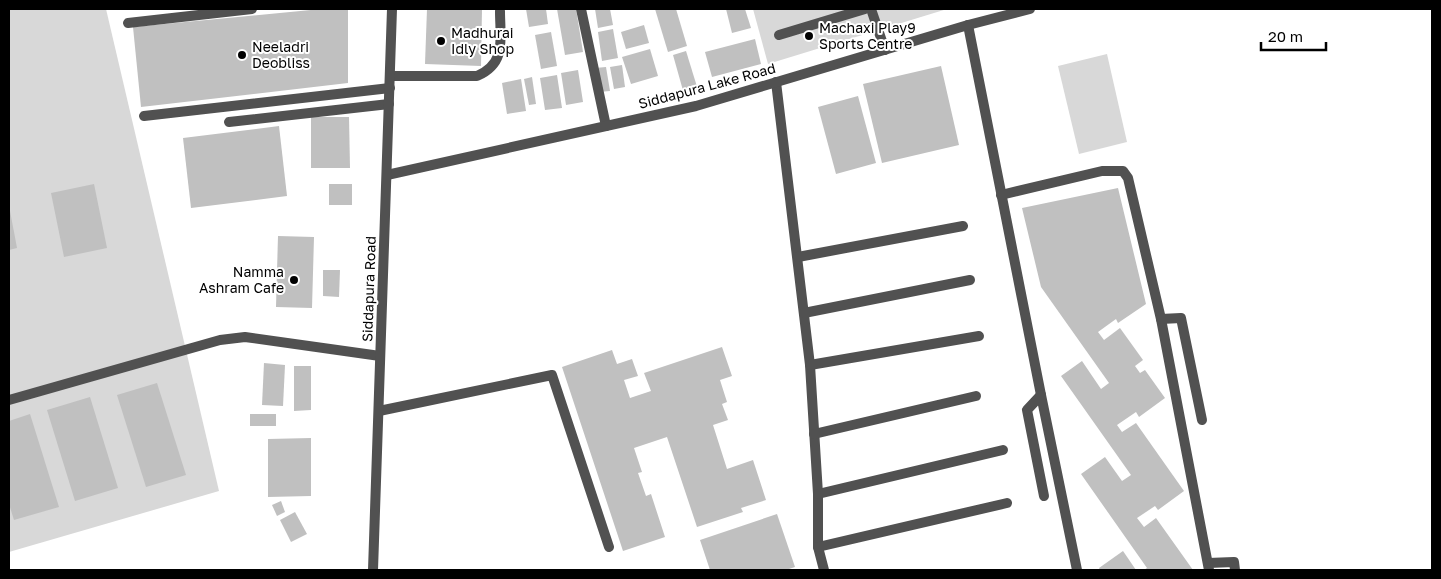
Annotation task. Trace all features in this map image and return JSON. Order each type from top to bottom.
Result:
[{"type":"street","points":[[128,22],[252,9]]},
{"type":"street","name":"Siddapura Road","points":[[373,570],[392,9]]},
{"type":"street","points":[[581,9],[606,126]]},
{"type":"street","points":[[779,36],[865,9]]},
{"type":"street","points":[[871,9],[885,50]]},
{"type":"street","name":"Siddapura Lake Road","points":[[386,175],[696,106],[968,25],[1030,9]]},
{"type":"street","points":[[390,76],[477,76],[485,73],[493,65],[500,52],[500,11]]},
{"type":"street","points":[[968,25],[1077,570]]},
{"type":"street","points":[[776,82],[810,364],[818,494],[818,547],[824,570]]},
{"type":"street","points":[[144,116],[390,88]]},
{"type":"street","points":[[229,122],[389,104]]},
{"type":"street","points":[[1001,195],[1102,171],[1123,171],[1128,178],[1161,319],[1208,567],[1234,562],[1235,570]]},
{"type":"street","points":[[798,257],[963,226]]},
{"type":"street","points":[[804,313],[970,280]]},
{"type":"street","points":[[1161,319],[1181,318],[1202,420]]},
{"type":"street","points":[[810,364],[979,336]]},
{"type":"street","points":[[9,400],[220,340],[245,337],[380,356]]},
{"type":"street","points":[[379,410],[552,375],[610,547]]},
{"type":"street","points":[[1041,395],[1028,410],[1044,496]]},
{"type":"street","points":[[814,434],[976,396]]},
{"type":"street","points":[[818,494],[1003,450]]},
{"type":"street","points":[[818,547],[1007,503]]},
{"type":"shaded area","points":[[9,9],[106,9],[219,491],[9,552]]},
{"type":"shaded area","name":"Machaxi Play9 Sports Centre","points":[[753,9],[947,9],[768,64]]},
{"type":"shaded area","points":[[1107,54],[1127,142],[1079,154],[1058,66]]},
{"type":"building","name":"Neeladri Deobliss","points":[[321,9],[348,9],[348,83],[141,107],[133,27]]},
{"type":"building","points":[[427,9],[482,9],[481,66],[425,64]]},
{"type":"building","points":[[526,9],[546,9],[548,24],[529,27]]},
{"type":"building","points":[[557,9],[576,9],[583,52],[565,55]]},
{"type":"building","points":[[595,9],[610,9],[613,25],[598,28]]},
{"type":"building","points":[[655,9],[676,9],[687,46],[668,52]]},
{"type":"building","points":[[726,9],[745,9],[751,28],[732,33]]},
{"type":"building","points":[[644,25],[649,43],[626,49],[621,32]]},
{"type":"building","points":[[613,29],[618,58],[602,61],[598,32]]},
{"type":"building","points":[[551,32],[557,66],[541,69],[535,35]]},
{"type":"building","points":[[755,39],[761,64],[712,77],[705,52]]},
{"type":"building","points":[[650,49],[658,76],[631,84],[622,57]]},
{"type":"building","points":[[686,51],[698,90],[684,94],[673,55]]},
{"type":"building","points":[[622,65],[625,87],[614,89],[610,67]]},
{"type":"building","points":[[941,66],[959,145],[882,163],[863,84]]},
{"type":"building","points":[[606,67],[610,91],[599,92],[595,68]]},
{"type":"building","points":[[578,70],[583,102],[566,105],[561,73]]},
{"type":"building","points":[[557,75],[562,108],[545,110],[540,78]]},
{"type":"building","points":[[532,77],[536,104],[529,105],[524,79]]},
{"type":"building","points":[[521,79],[526,111],[507,114],[502,83]]},
{"type":"building","points":[[858,96],[876,163],[836,174],[818,107]]},
{"type":"building","points":[[311,117],[349,117],[350,168],[311,168]]},
{"type":"building","points":[[279,126],[287,196],[191,208],[183,138]]},
{"type":"building","points":[[94,184],[107,248],[64,257],[51,193]]},
{"type":"building","points":[[329,184],[352,184],[352,205],[329,205]]},
{"type":"building","points":[[1118,188],[1146,304],[1118,323],[1116,319],[1098,332],[1104,340],[1120,328],[1143,360],[1135,366],[1140,373],[1145,370],[1165,398],[1139,417],[1136,412],[1117,425],[1122,432],[1136,423],[1184,491],[1158,510],[1155,506],[1137,518],[1144,527],[1156,518],[1193,570],[1144,570],[1147,568],[1081,474],[1105,457],[1122,481],[1131,475],[1061,376],[1082,361],[1101,389],[1109,383],[1041,287],[1022,208]]},
{"type":"building","points":[[9,212],[17,248],[9,250]]},
{"type":"building","points":[[278,236],[314,237],[312,308],[276,307]]},
{"type":"building","points":[[323,270],[340,270],[339,297],[323,296]]},
{"type":"building","points":[[722,347],[732,376],[720,380],[727,402],[722,404],[728,420],[713,425],[727,469],[753,460],[766,500],[741,508],[743,512],[697,527],[667,437],[634,448],[642,472],[638,473],[646,496],[651,494],[665,537],[623,551],[562,367],[612,350],[617,364],[632,359],[638,376],[624,380],[630,398],[651,391],[644,373]]},
{"type":"building","points":[[264,363],[285,365],[283,406],[262,405]]},
{"type":"building","points":[[294,366],[311,366],[311,410],[294,411]]},
{"type":"building","points":[[157,383],[186,475],[146,487],[117,395]]},
{"type":"building","points":[[90,397],[118,488],[75,501],[47,410]]},
{"type":"building","points":[[30,414],[59,507],[14,520],[9,504],[9,421]]},
{"type":"building","points":[[250,414],[276,414],[276,426],[250,426]]},
{"type":"building","points":[[311,438],[311,496],[268,497],[268,439]]},
{"type":"building","points":[[281,501],[285,512],[277,516],[272,505]]},
{"type":"building","points":[[295,512],[307,534],[291,542],[280,520]]},
{"type":"building","points":[[777,514],[795,567],[786,570],[710,570],[700,540]]},
{"type":"building","points":[[1123,551],[1136,570],[1100,570],[1099,568]]},
{"type":"place","name":"Machaxi Play9 Sports Centre","points":[[809,36]]},
{"type":"place","name":"Madhurai Idly Shop","points":[[441,41]]},
{"type":"place","name":"Neeladri Deobliss","points":[[242,55]]},
{"type":"place","name":"Namma Ashram Cafe","points":[[294,280]]}]
